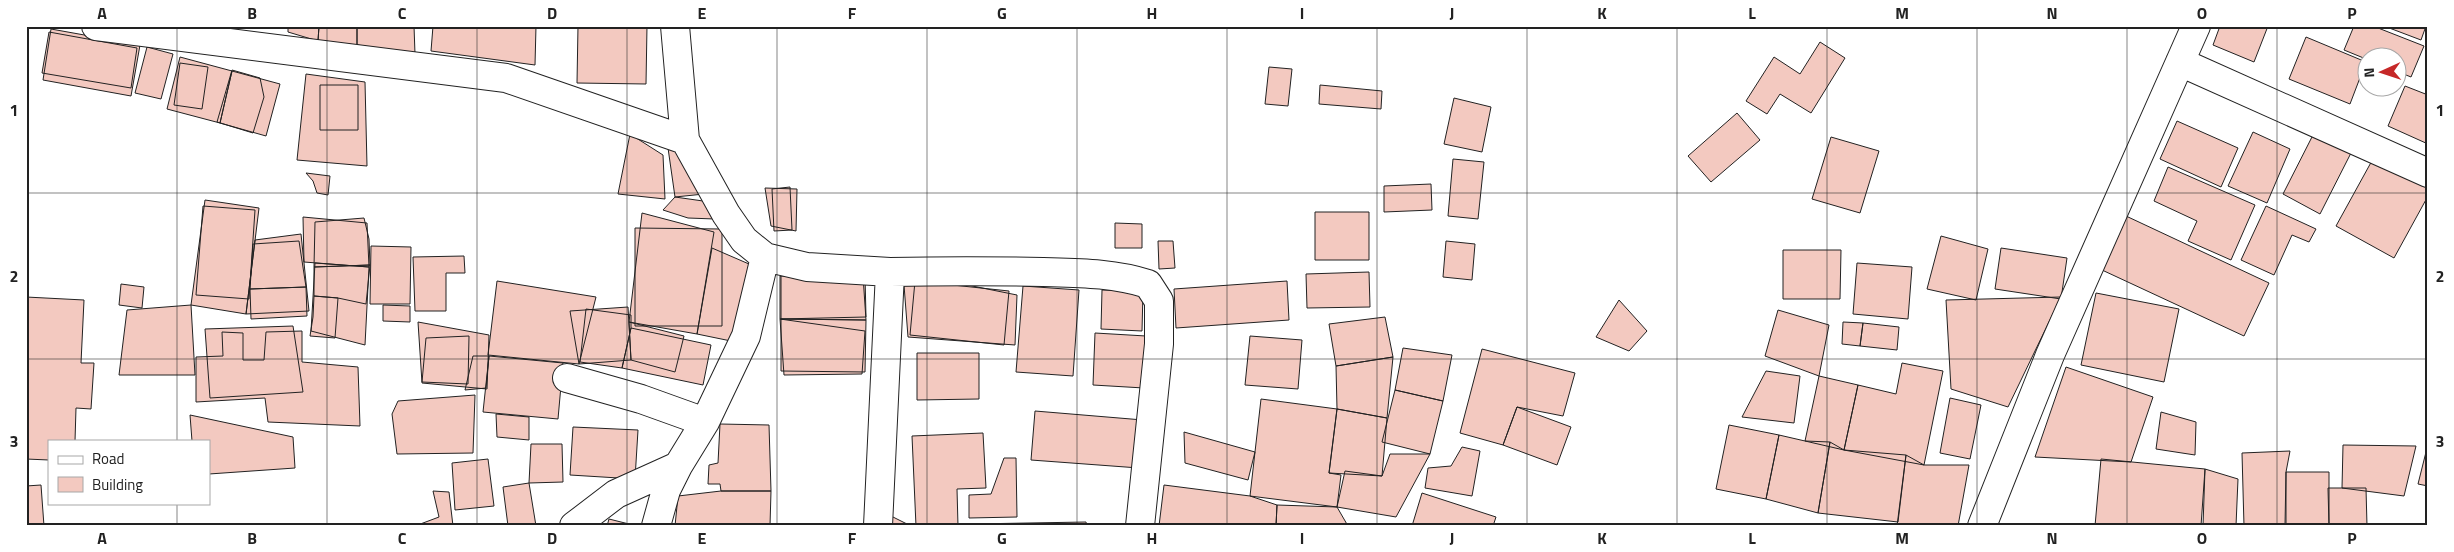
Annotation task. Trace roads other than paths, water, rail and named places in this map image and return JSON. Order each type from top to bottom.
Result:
[{"type":"street","points":[[96,26],[506,78],[685,140]]},
{"type":"street","points":[[675,26],[685,140],[726,214],[744,240],[765,257],[807,267],[890,272],[1098,274],[1128,277],[1148,284],[1159,301],[1159,344],[1140,526]]},
{"type":"street","points":[[1982,526],[2050,355],[2196,26]]},
{"type":"street","points":[[2180,62],[2428,173]]},
{"type":"street","points":[[656,526],[666,490],[678,466],[706,422],[746,336],[765,257]]},
{"type":"street","points":[[878,526],[890,272]]},
{"type":"street","points":[[567,378],[641,399],[706,422]]},
{"type":"street","points":[[574,526],[616,494],[678,466]]}]
